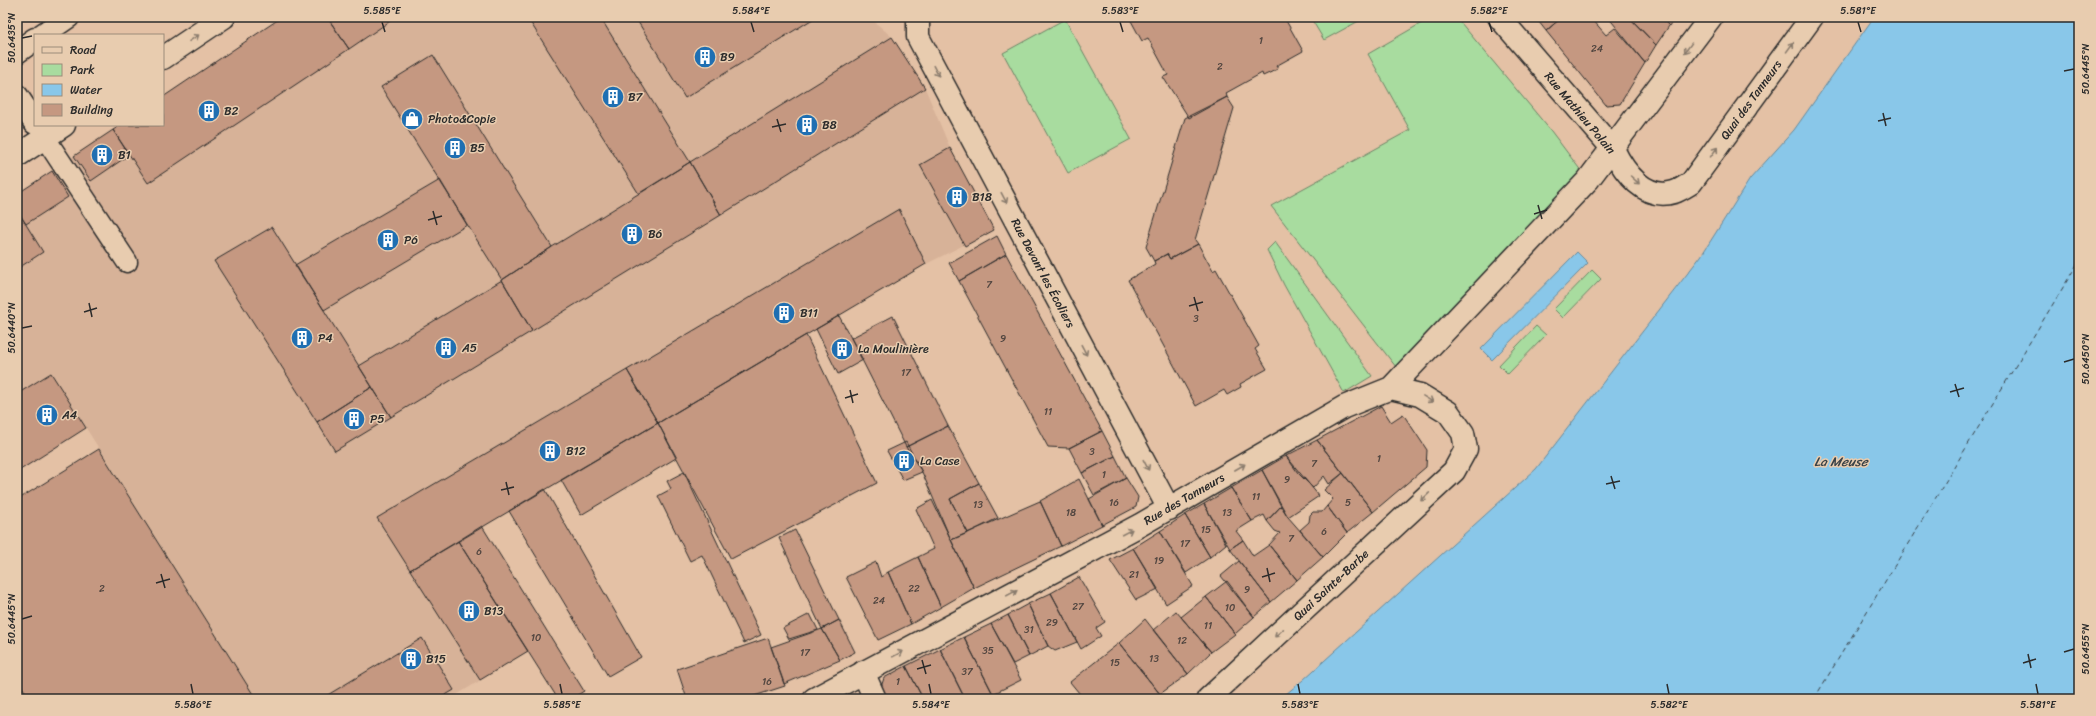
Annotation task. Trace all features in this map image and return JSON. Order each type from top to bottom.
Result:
[{"type":"street","points":[[43,34],[68,17]]},
{"type":"street","points":[[164,57],[224,17]]},
{"type":"street","name":"Rue Mathieu Polain","points":[[1499,17],[1613,149],[1619,162],[1630,176],[1644,188],[1658,194],[1674,192],[1691,183]]},
{"type":"street","points":[[1391,388],[1588,180],[1613,149],[1711,17]]},
{"type":"street","name":"Quai des Tanneurs","points":[[1691,183],[1812,17]]},
{"type":"street","name":"Rue Devant les Écoliers","points":[[918,27],[1169,508]]},
{"type":"street","points":[[17,52],[34,41]]},
{"type":"street","points":[[17,96],[34,122]]},
{"type":"street","points":[[17,156],[39,129],[58,126]]},
{"type":"street","name":"Rue des Tanneurs","points":[[814,699],[1169,508],[1344,407],[1391,388]]},
{"type":"street","name":"Quai Sainte-Barbe","points":[[1208,699],[1454,471],[1466,449],[1463,433],[1448,412],[1420,395],[1391,388]]},
{"type":"street","points":[[863,672],[875,699]]},
{"type":"lane","points":[[39,129],[127,262]]},
{"type":"shaded area","points":[[282,17],[869,17],[892,37],[925,88],[950,148],[994,230],[926,264],[458,541],[528,651],[450,699],[256,699],[86,428],[17,472],[17,194],[119,126],[164,126],[164,124]]},
{"type":"green space","points":[[1317,17],[1333,17],[1335,19],[1338,17],[1366,17],[1324,40],[1312,20]]},
{"type":"green space","points":[[1432,17],[1456,17],[1551,131],[1588,180],[1403,376],[1271,206],[1410,130],[1368,54]]},
{"type":"green space","points":[[1065,19],[1131,139],[1068,173],[1003,53]]},
{"type":"green space","points":[[1275,242],[1372,376],[1344,393],[1284,285],[1267,250]]},
{"type":"green space","points":[[1592,270],[1601,279],[1563,318],[1554,309]]},
{"type":"green space","points":[[1536,326],[1546,335],[1508,374],[1499,365]]},
{"type":"water","name":"La Meuse","points":[[1874,17],[2079,17],[2079,699],[1280,699],[1303,680],[1536,469],[1701,256],[1750,179],[1794,130]]},
{"type":"water","points":[[1577,252],[1588,263],[1492,360],[1481,349]]},
{"type":"building","name":"B2","points":[[282,17],[327,17],[349,49],[148,183],[113,130],[119,126],[164,126],[164,96]]},
{"type":"building","points":[[327,17],[396,17],[349,49]]},
{"type":"building","name":"B7","points":[[527,17],[600,17],[690,162],[639,194]]},
{"type":"building","name":"B9","points":[[635,17],[816,17],[685,98]]},
{"type":"building","points":[[1129,17],[1284,17],[1303,51],[1276,66],[1278,69],[1263,76],[1262,73],[1226,93],[1227,97],[1189,118],[1163,77],[1168,75],[1148,38],[1142,41]]},
{"type":"building","points":[[1535,17],[1562,17],[1546,31]]},
{"type":"building","points":[[1562,17],[1594,17],[1592,19],[1606,35],[1615,28],[1645,63],[1620,104],[1606,105],[1546,31]]},
{"type":"building","points":[[1608,17],[1629,17],[1656,45],[1645,63]]},
{"type":"building","points":[[1629,17],[1660,17],[1669,26],[1656,45]]},
{"type":"building","points":[[1660,17],[1675,17],[1669,26]]},
{"type":"building","name":"B8","points":[[892,37],[925,88],[721,215],[690,162]]},
{"type":"building","name":"B5","points":[[433,55],[552,247],[502,280],[381,87]]},
{"type":"building","points":[[1227,97],[1234,108],[1195,240],[1198,244],[1170,259],[1167,254],[1154,261],[1146,247],[1185,118]]},
{"type":"building","name":"B1","points":[[113,130],[129,155],[91,181],[74,156]]},
{"type":"building","name":"B18","points":[[950,148],[994,230],[965,246],[920,165]]},
{"type":"building","name":"B6","points":[[690,162],[721,215],[532,331],[502,280],[552,247]]},
{"type":"building","points":[[52,171],[68,197],[26,224],[17,210],[17,194]]},
{"type":"building","name":"P6","points":[[440,180],[467,225],[324,310],[295,265]]},
{"type":"building","name":"B11","points":[[899,209],[926,264],[658,423],[627,370]]},
{"type":"building","points":[[17,210],[43,252],[17,269]]},
{"type":"building","name":"P4","points":[[272,227],[372,387],[317,422],[214,261]]},
{"type":"building","points":[[997,236],[1006,254],[959,281],[949,263]]},
{"type":"building","points":[[1198,244],[1213,271],[1216,269],[1259,346],[1255,349],[1267,369],[1240,384],[1241,387],[1227,395],[1224,390],[1196,406],[1128,280],[1155,264],[1154,261],[1167,254],[1170,259]]},
{"type":"building","points":[[1006,254],[1102,431],[1069,448],[1048,447],[959,281]]},
{"type":"building","name":"A5","points":[[502,280],[532,331],[391,417],[359,366]]},
{"type":"building","name":"La Moulinière","points":[[839,316],[863,360],[838,374],[816,329]]},
{"type":"building","points":[[893,316],[948,426],[906,447],[851,338]]},
{"type":"building","points":[[806,335],[877,483],[731,559],[658,423]]},
{"type":"building","name":"B12","points":[[627,370],[658,423],[410,570],[377,518]]},
{"type":"building","name":"A4","points":[[51,373],[86,428],[17,472],[17,394]]},
{"type":"building","name":"P5","points":[[372,387],[391,417],[335,451],[317,422]]},
{"type":"building","points":[[1381,406],[1391,422],[1403,414],[1427,450],[1426,467],[1373,512],[1317,440]]},
{"type":"building","points":[[658,423],[676,458],[581,515],[561,480]]},
{"type":"building","points":[[948,426],[979,483],[950,499],[968,533],[951,540],[922,472],[906,447]]},
{"type":"building","points":[[1102,431],[1115,456],[1082,473],[1069,448]]},
{"type":"building","points":[[1317,440],[1343,473],[1329,484],[1324,476],[1313,488],[1298,473],[1286,456]]},
{"type":"building","name":"La Case","points":[[906,442],[922,472],[903,480],[887,451]]},
{"type":"building","points":[[99,449],[256,699],[30,699],[17,679],[17,500]]},
{"type":"building","points":[[1115,456],[1126,478],[1094,495],[1082,473]]},
{"type":"building","points":[[1286,456],[1319,496],[1288,517],[1262,470]]},
{"type":"building","points":[[1262,470],[1281,506],[1267,521],[1264,515],[1252,521],[1231,488]]},
{"type":"building","points":[[684,472],[761,635],[744,643],[702,555],[690,561],[658,496],[671,489],[667,481]]},
{"type":"building","points":[[1343,473],[1373,512],[1347,533],[1327,506],[1333,499],[1324,490]]},
{"type":"building","points":[[1126,478],[1138,497],[1136,507],[1102,525],[1089,499]]},
{"type":"building","points":[[1079,479],[1102,525],[1061,546],[1040,501]]},
{"type":"building","points":[[979,483],[998,518],[968,533],[950,499]]},
{"type":"building","points":[[1231,488],[1252,521],[1236,531],[1243,540],[1230,549],[1204,504]]},
{"type":"building","points":[[545,489],[641,657],[608,676],[509,511]]},
{"type":"building","points":[[932,500],[974,588],[941,607],[918,557],[934,549],[916,509]]},
{"type":"building","points":[[1040,501],[1061,546],[974,588],[951,540]]},
{"type":"building","points":[[1204,504],[1226,544],[1210,557],[1185,515]]},
{"type":"building","points":[[1281,506],[1288,517],[1323,557],[1297,580],[1269,545],[1280,533],[1275,531],[1267,521]]},
{"type":"building","points":[[1327,506],[1347,533],[1323,557],[1300,530],[1309,522],[1310,515],[1313,512],[1322,512]]},
{"type":"building","points":[[1185,515],[1210,557],[1186,573],[1160,531]]},
{"type":"building","points":[[482,526],[584,691],[571,699],[558,699],[458,541]]},
{"type":"building","points":[[795,530],[839,620],[822,629],[779,538]]},
{"type":"building","points":[[1160,531],[1193,586],[1166,604],[1133,548]]},
{"type":"building","points":[[1243,540],[1253,556],[1269,545],[1297,580],[1271,602],[1230,549]]},
{"type":"building","name":"B13","points":[[458,541],[528,651],[480,680],[410,570]]},
{"type":"building","points":[[1133,548],[1158,589],[1136,600],[1110,560]]},
{"type":"building","points":[[918,557],[941,607],[911,624],[888,572]]},
{"type":"building","points":[[1239,561],[1271,602],[1254,617],[1221,576]]},
{"type":"building","points":[[876,562],[881,577],[888,572],[911,624],[878,640],[846,577]]},
{"type":"building","points":[[1079,577],[1105,622],[1096,628],[1101,636],[1081,649],[1051,593]]},
{"type":"building","points":[[1227,581],[1254,617],[1235,634],[1206,597]]},
{"type":"building","points":[[1051,593],[1077,642],[1055,651],[1048,646],[1028,604]]},
{"type":"building","points":[[1206,597],[1235,634],[1211,652],[1181,617]]},
{"type":"building","points":[[1028,604],[1048,646],[1029,656],[1008,615]]},
{"type":"building","points":[[1176,611],[1211,652],[1188,674],[1153,630]]},
{"type":"building","points":[[810,614],[818,630],[789,639],[783,628]]},
{"type":"building","points":[[1008,615],[1029,656],[1013,664],[991,624]]},
{"type":"building","points":[[1145,619],[1188,674],[1160,694],[1119,643]]},
{"type":"building","points":[[839,620],[855,652],[840,660],[822,629]]},
{"type":"building","points":[[991,624],[1021,680],[993,694],[964,637]]},
{"type":"building","points":[[822,629],[840,660],[784,684],[771,647]]},
{"type":"building","points":[[964,637],[993,694],[982,699],[965,699],[940,649]]},
{"type":"building","name":"B15","points":[[422,638],[454,690],[439,699],[321,699]]},
{"type":"building","points":[[768,638],[785,686],[745,699],[687,699],[677,669]]},
{"type":"building","points":[[1119,643],[1160,694],[1154,699],[1084,699],[1070,682]]},
{"type":"building","points":[[940,649],[965,699],[923,699],[906,666]]},
{"type":"building","points":[[906,666],[923,699],[886,699],[881,687],[884,678]]},
{"type":"ferry route","points":[[1814,699],[2079,261]]},
{"type":"place","name":"B9","points":[[705,57]]},
{"type":"place","name":"B7","points":[[613,97]]},
{"type":"place","name":"B2","points":[[209,111]]},
{"type":"place","name":"Photo&Copie","points":[[412,119]]},
{"type":"place","name":"B8","points":[[807,125]]},
{"type":"place","name":"B5","points":[[455,148]]},
{"type":"place","name":"B1","points":[[102,155]]},
{"type":"place","name":"B18","points":[[957,197]]},
{"type":"place","name":"B6","points":[[632,234]]},
{"type":"place","name":"P6","points":[[388,240]]},
{"type":"place","name":"B11","points":[[784,313]]},
{"type":"place","name":"P4","points":[[302,338]]},
{"type":"place","name":"A5","points":[[446,348]]},
{"type":"place","name":"La Moulinière","points":[[842,349]]},
{"type":"place","name":"A4","points":[[47,415]]},
{"type":"place","name":"P5","points":[[354,419]]},
{"type":"place","name":"B12","points":[[550,451]]},
{"type":"place","name":"La Case","points":[[904,461]]},
{"type":"place","name":"B13","points":[[469,611]]},
{"type":"place","name":"B15","points":[[411,659]]}]
